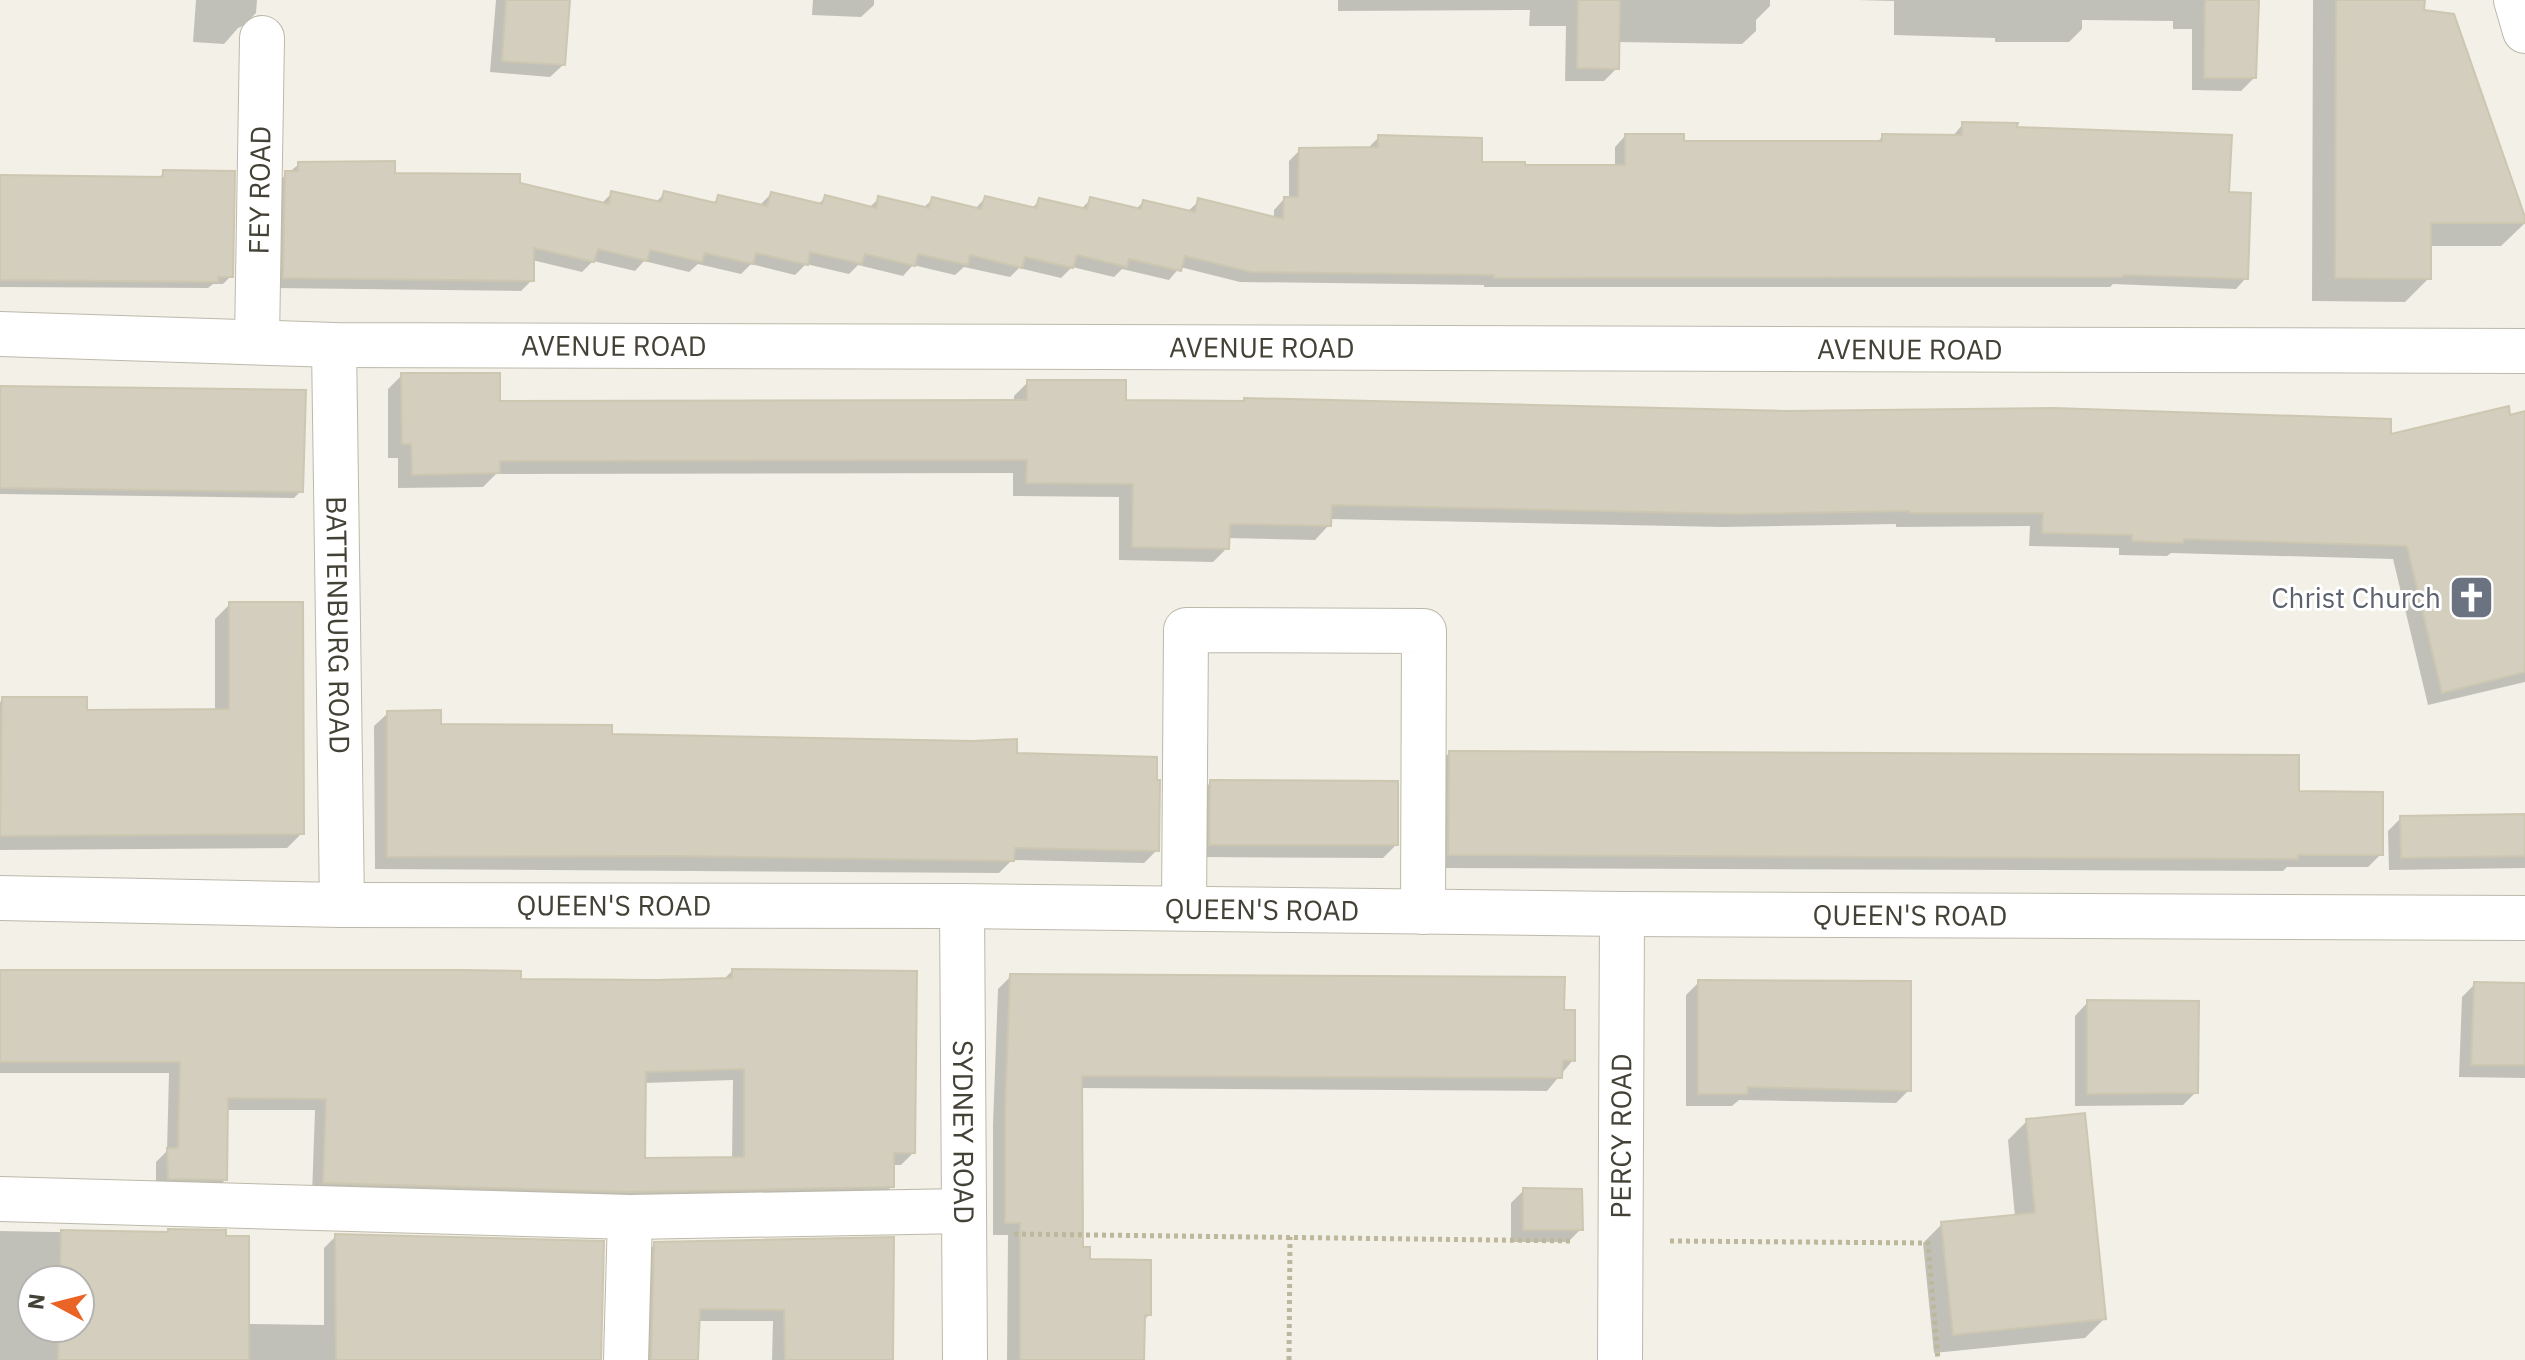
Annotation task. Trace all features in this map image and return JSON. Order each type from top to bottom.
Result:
[{"type":"street","points":[[2516,0],[2525,31]]},
{"type":"street","name":"FEY ROAD","points":[[257,340],[262,38]]},
{"type":"street","name":"AVENUE ROAD","points":[[0,334],[257,340],[334,345],[2525,351]]},
{"type":"street","name":"BATTENBURG ROAD","points":[[334,345],[342,905]]},
{"type":"street","points":[[1184,908],[1186,630],[1424,631],[1423,912]]},
{"type":"street","name":"QUEEN'S ROAD","points":[[0,898],[342,905],[962,906],[1622,914],[2525,918]]},
{"type":"street","name":"SYDNEY ROAD","points":[[962,906],[965,1360]]},
{"type":"street","name":"PERCY ROAD","points":[[1620,1360],[1622,914]]},
{"type":"street","points":[[0,1199],[630,1217],[964,1222]]},
{"type":"street","points":[[626,1360],[630,1217]]},
{"type":"path","points":[[964,1222],[1290,1237],[1928,1243],[1938,1360]]},
{"type":"path","points":[[1289,1360],[1290,1237]]},
{"type":"building","points":[[506,0],[570,0],[565,65],[502,61]]},
{"type":"building","points":[[1578,0],[1620,0],[1619,69],[1577,68]]},
{"type":"building","points":[[2205,0],[2259,0],[2256,78],[2204,78]]},
{"type":"building","points":[[2336,0],[2425,0],[2424,10],[2454,14],[2525,217],[2525,223],[2431,223],[2431,279],[2335,278]]},
{"type":"building","points":[[1962,122],[2232,135],[2229,192],[2251,193],[2248,279],[2123,275],[1494,278],[1494,275],[1251,272],[1185,256],[1181,271],[1129,259],[1127,267],[1077,255],[1073,268],[1025,257],[1022,268],[970,255],[968,265],[918,254],[915,266],[865,254],[862,264],[810,252],[808,265],[756,253],[753,264],[705,253],[702,262],[650,250],[647,261],[598,249],[594,262],[534,248],[534,281],[283,278],[285,171],[298,171],[298,162],[395,161],[395,173],[520,174],[520,183],[609,204],[611,191],[661,202],[664,191],[716,203],[718,195],[767,206],[771,192],[822,204],[825,195],[876,208],[878,196],[929,208],[932,197],[981,209],[985,196],[1036,208],[1039,198],[1087,209],[1090,197],[1141,209],[1143,200],[1195,212],[1198,198],[1283,219],[1284,197],[1298,197],[1299,148],[1378,147],[1378,135],[1482,138],[1482,162],[1625,165],[1625,134],[1684,134],[1684,141],[1882,141],[1882,134],[1962,135]]},
{"type":"building","points":[[163,170],[235,171],[233,277],[218,277],[218,282],[0,280],[0,175],[163,177]]},
{"type":"building","points":[[401,373],[500,373],[500,401],[1027,400],[1027,380],[1126,380],[1126,400],[1244,401],[1244,398],[1786,411],[2053,408],[2391,419],[2391,434],[2509,406],[2510,415],[2525,411],[2525,672],[2442,693],[2407,546],[2184,539],[2183,543],[2132,541],[2132,535],[2042,533],[2043,513],[1909,511],[1738,514],[1332,505],[1331,526],[1230,524],[1229,549],[1132,547],[1133,484],[1026,483],[1027,460],[500,461],[500,473],[412,475],[411,444],[402,444]]},
{"type":"building","points":[[0,386],[306,390],[303,492],[0,488]]},
{"type":"building","points":[[229,602],[303,602],[304,834],[0,836],[2,697],[87,697],[87,710],[229,709]]},
{"type":"building","points":[[441,710],[441,724],[612,725],[612,734],[972,741],[1017,739],[1017,753],[1157,757],[1157,780],[1160,780],[1159,851],[1015,848],[1014,861],[676,856],[387,857],[387,711]]},
{"type":"building","points":[[1449,751],[2299,755],[2299,791],[2383,792],[2383,855],[2298,855],[2298,859],[1448,855]]},
{"type":"building","points":[[1210,780],[1398,781],[1398,845],[1209,845]]},
{"type":"building","points":[[2525,814],[2525,856],[2401,858],[2400,816]]},
{"type":"building","points":[[732,969],[917,971],[915,1153],[894,1153],[894,1187],[630,1192],[323,1183],[326,1099],[228,1098],[227,1180],[168,1179],[167,1148],[178,1148],[180,1062],[0,1062],[0,970],[463,970],[521,971],[521,979],[732,978]],"holes":[[[744,1069],[744,1157],[645,1158],[646,1072]]]},
{"type":"building","points":[[1010,974],[1565,977],[1564,1010],[1575,1010],[1575,1061],[1563,1060],[1562,1078],[1082,1076],[1083,1247],[1090,1247],[1090,1259],[1151,1260],[1151,1315],[1145,1315],[1144,1360],[1020,1360],[1020,1223],[1005,1223]]},
{"type":"building","points":[[1698,980],[1911,981],[1911,1091],[1748,1087],[1747,1094],[1698,1094]]},
{"type":"building","points":[[2474,982],[2525,983],[2525,1065],[2471,1065]]},
{"type":"building","points":[[2087,1000],[2199,1001],[2198,1093],[2087,1094]]},
{"type":"building","points":[[2085,1113],[2106,1319],[1953,1335],[1941,1222],[2035,1213],[2026,1119]]},
{"type":"building","points":[[1523,1188],[1582,1189],[1583,1230],[1523,1230]]},
{"type":"building","points":[[168,1229],[226,1230],[226,1236],[249,1236],[249,1360],[58,1360],[58,1344],[96,1344],[96,1264],[60,1264],[61,1230],[168,1232]]},
{"type":"building","points":[[335,1234],[604,1241],[601,1360],[336,1360]]},
{"type":"building","points":[[894,1237],[893,1360],[785,1360],[784,1310],[700,1309],[698,1360],[651,1360],[654,1242]]},
{"type":"place","name":"Christ Church","points":[[2472,598]]}]
